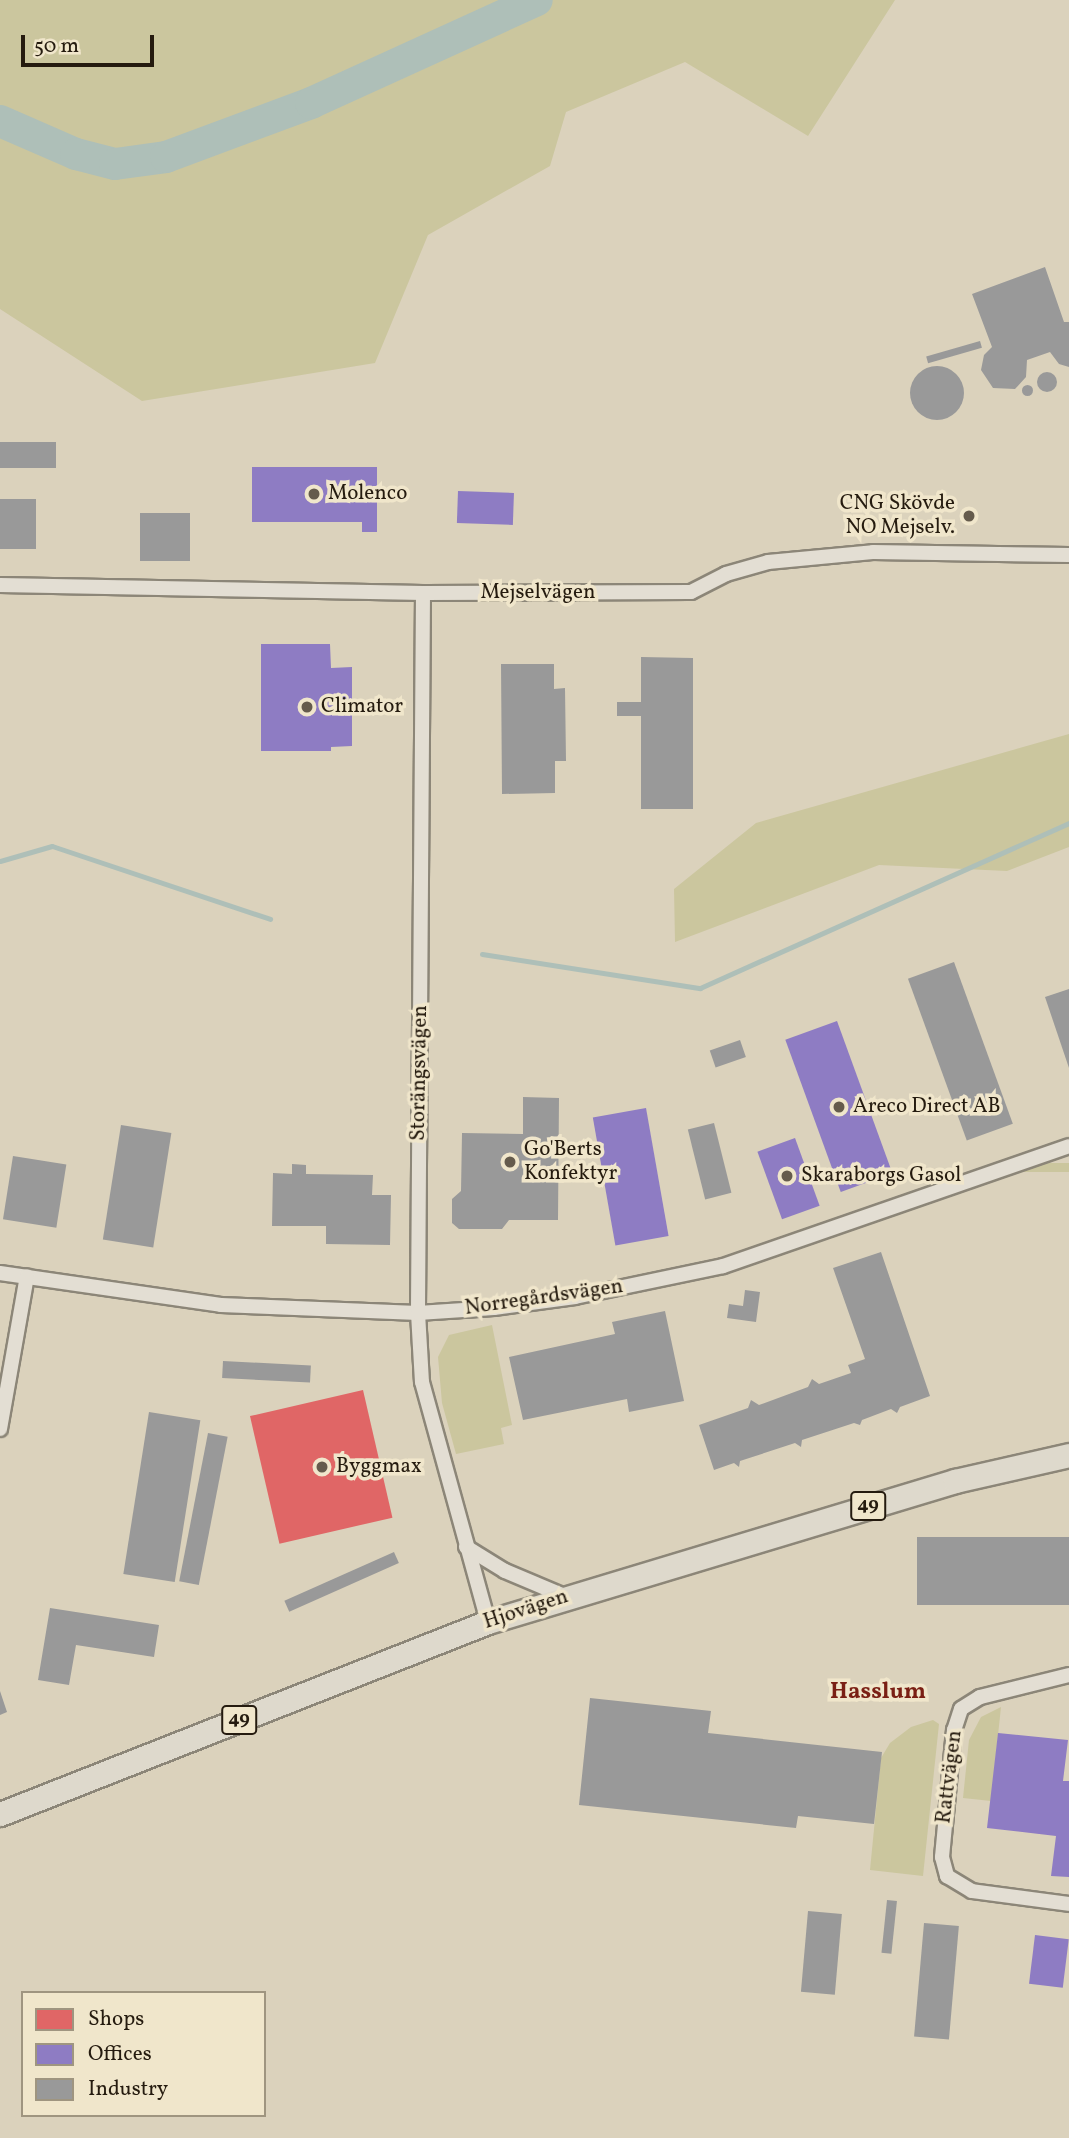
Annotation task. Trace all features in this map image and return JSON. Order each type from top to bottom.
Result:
[{"type":"main road","name":"Hjovägen","points":[[0,1814],[488,1622],[955,1481],[1069,1455]]},
{"type":"street","name":"Mejselvägen","points":[[0,585],[424,593],[691,592],[726,574],[768,562],[873,552],[1069,555]]},
{"type":"street","name":"Storängsvägen","points":[[424,593],[418,1313],[422,1382],[488,1622]]},
{"type":"street","name":"Norregårdsvägen","points":[[0,1273],[221,1306],[418,1313],[575,1297],[723,1266],[1069,1146]]},
{"type":"street","points":[[0,1429],[27,1276]]},
{"type":"street","points":[[466,1547],[505,1572],[567,1597]]},
{"type":"street","name":"Rattvägen","points":[[1069,1675],[980,1697],[961,1709],[954,1730],[943,1835],[947,1876],[972,1891],[1069,1904]]},
{"type":"shaded area","points":[[0,0],[895,0],[808,136],[685,62],[566,112],[550,166],[428,235],[375,363],[142,401],[0,309]]},
{"type":"shaded area","points":[[1069,734],[1069,847],[1007,871],[879,865],[675,942],[674,889],[756,823]]},
{"type":"shaded area","points":[[1011,1163],[1069,1163],[1069,1172],[1011,1172]]},
{"type":"shaded area","points":[[492,1325],[512,1425],[501,1428],[504,1444],[456,1454],[442,1403],[438,1357],[449,1335]]},
{"type":"shaded area","points":[[1001,1707],[991,1801],[963,1798],[969,1740],[981,1717]]},
{"type":"shaded area","points":[[933,1720],[939,1724],[923,1876],[870,1870],[881,1758],[890,1743],[911,1727]]},
{"type":"building: Shops","name":"Byggmax","points":[[363,1390],[392,1518],[279,1544],[250,1416]]},
{"type":"building: Offices","name":"Molenco","points":[[252,467],[377,467],[377,532],[362,532],[362,522],[252,522]]},
{"type":"building: Offices","points":[[458,491],[514,493],[513,525],[457,523]]},
{"type":"building: Offices","name":"Climator","points":[[261,644],[330,644],[331,668],[352,667],[352,746],[331,747],[331,751],[261,751]]},
{"type":"building: Offices","name":"Areco Direct AB","points":[[837,1021],[892,1173],[841,1192],[785,1040]]},
{"type":"building: Offices","points":[[646,1108],[669,1236],[615,1245],[593,1117]]},
{"type":"building: Offices","name":"Skaraborgs Gasol","points":[[795,1138],[820,1206],[782,1219],[757,1152]]},
{"type":"building: Offices","points":[[998,1733],[1068,1740],[1063,1781],[1069,1781],[1069,1877],[1051,1876],[1056,1836],[987,1828]]},
{"type":"building: Offices","points":[[1035,1935],[1069,1939],[1063,1988],[1029,1984]]},
{"type":"building: Industry","points":[[1045,267],[1064,322],[1069,322],[1069,367],[1059,364],[1050,352],[1027,360],[1026,377],[1015,389],[993,388],[981,370],[984,355],[992,347],[972,294]]},
{"type":"building: Industry","points":[[980,341],[982,348],[928,363],[926,356]]},
{"type":"building: Industry","points":[[937,366],[956,374],[964,393],[956,412],[937,420],[918,412],[910,393],[918,374]]},
{"type":"building: Industry","points":[[1043,372],[1051,372],[1057,382],[1051,392],[1043,392],[1037,386],[1037,378]]},
{"type":"building: Industry","points":[[1027,385],[1031,386],[1031,394],[1027,395],[1023,394],[1022,390],[1023,386]]},
{"type":"building: Industry","points":[[0,442],[56,442],[56,468],[0,468]]},
{"type":"building: Industry","points":[[0,499],[36,499],[36,549],[0,549]]},
{"type":"building: Industry","points":[[140,513],[190,513],[190,561],[140,561]]},
{"type":"building: Industry","points":[[641,657],[693,658],[693,809],[641,809],[641,716],[617,716],[617,702],[641,702]]},
{"type":"building: Industry","points":[[501,664],[554,664],[554,689],[565,688],[566,761],[555,761],[555,793],[502,794]]},
{"type":"building: Industry","points":[[954,962],[1013,1124],[967,1140],[908,979]]},
{"type":"building: Industry","points":[[1069,989],[1069,1068],[1045,997]]},
{"type":"building: Industry","points":[[740,1040],[746,1057],[716,1067],[710,1050]]},
{"type":"building: Industry","name":"Go'Berts Konfektyr","points":[[523,1097],[559,1098],[558,1220],[509,1220],[502,1229],[459,1229],[452,1223],[452,1199],[461,1191],[462,1133],[523,1134]]},
{"type":"building: Industry","points":[[714,1123],[731,1193],[705,1199],[688,1130]]},
{"type":"building: Industry","points":[[121,1125],[171,1133],[153,1248],[103,1240]]},
{"type":"building: Industry","points":[[13,1156],[66,1164],[56,1228],[3,1219]]},
{"type":"building: Industry","points":[[292,1164],[306,1165],[306,1174],[373,1175],[372,1195],[391,1195],[390,1245],[326,1244],[326,1226],[272,1226],[273,1173],[292,1174]]},
{"type":"building: Industry","points":[[881,1252],[930,1396],[900,1407],[897,1413],[891,1409],[862,1420],[860,1425],[854,1423],[802,1440],[801,1447],[795,1443],[740,1461],[739,1467],[734,1463],[714,1470],[699,1425],[748,1408],[751,1400],[759,1405],[808,1387],[812,1379],[819,1384],[851,1373],[848,1365],[865,1359],[833,1268]]},
{"type":"building: Industry","points":[[745,1290],[760,1292],[756,1322],[727,1318],[729,1304],[743,1306]]},
{"type":"building: Industry","points":[[665,1311],[684,1401],[629,1412],[627,1399],[523,1420],[509,1357],[615,1334],[612,1322]]},
{"type":"building: Industry","points":[[223,1361],[311,1366],[310,1383],[222,1378]]},
{"type":"building: Industry","points":[[149,1412],[200,1420],[175,1582],[123,1574]]},
{"type":"building: Industry","points":[[208,1433],[228,1437],[199,1585],[179,1581]]},
{"type":"building: Industry","points":[[917,1537],[1069,1537],[1069,1605],[917,1605]]},
{"type":"building: Industry","points":[[394,1552],[399,1563],[289,1612],[284,1601]]},
{"type":"building: Industry","points":[[50,1608],[159,1625],[154,1657],[76,1645],[69,1685],[38,1680]]},
{"type":"building: Industry","points":[[0,1691],[7,1712],[0,1715]]},
{"type":"building: Industry","points":[[590,1698],[711,1711],[708,1733],[882,1752],[874,1824],[798,1816],[796,1828],[579,1805]]},
{"type":"building: Industry","points":[[887,1900],[897,1901],[891,1954],[881,1953]]},
{"type":"building: Industry","points":[[808,1911],[842,1914],[835,1995],[801,1992]]},
{"type":"building: Industry","points":[[924,1923],[959,1926],[949,2040],[914,2037]]},
{"type":"waterway","points":[[0,121],[76,154],[115,164],[166,157],[311,103],[537,0]]},
{"type":"waterway","points":[[482,954],[700,988],[1069,823]]},
{"type":"waterway","points":[[0,861],[52,846],[270,919]]},
{"type":"place","name":"Molenco","points":[[314,494]]},
{"type":"place","name":"CNG Skövde NO Mejselv.","points":[[969,516]]},
{"type":"place","name":"Climator","points":[[307,707]]},
{"type":"place","name":"Areco Direct AB","points":[[839,1107]]},
{"type":"place","name":"Go'Berts Konfektyr","points":[[510,1162]]},
{"type":"place","name":"Skaraborgs Gasol","points":[[787,1176]]},
{"type":"place","name":"Byggmax","points":[[322,1467]]},
{"type":"district","name":"Hasslum","points":[[878,1692]]}]
